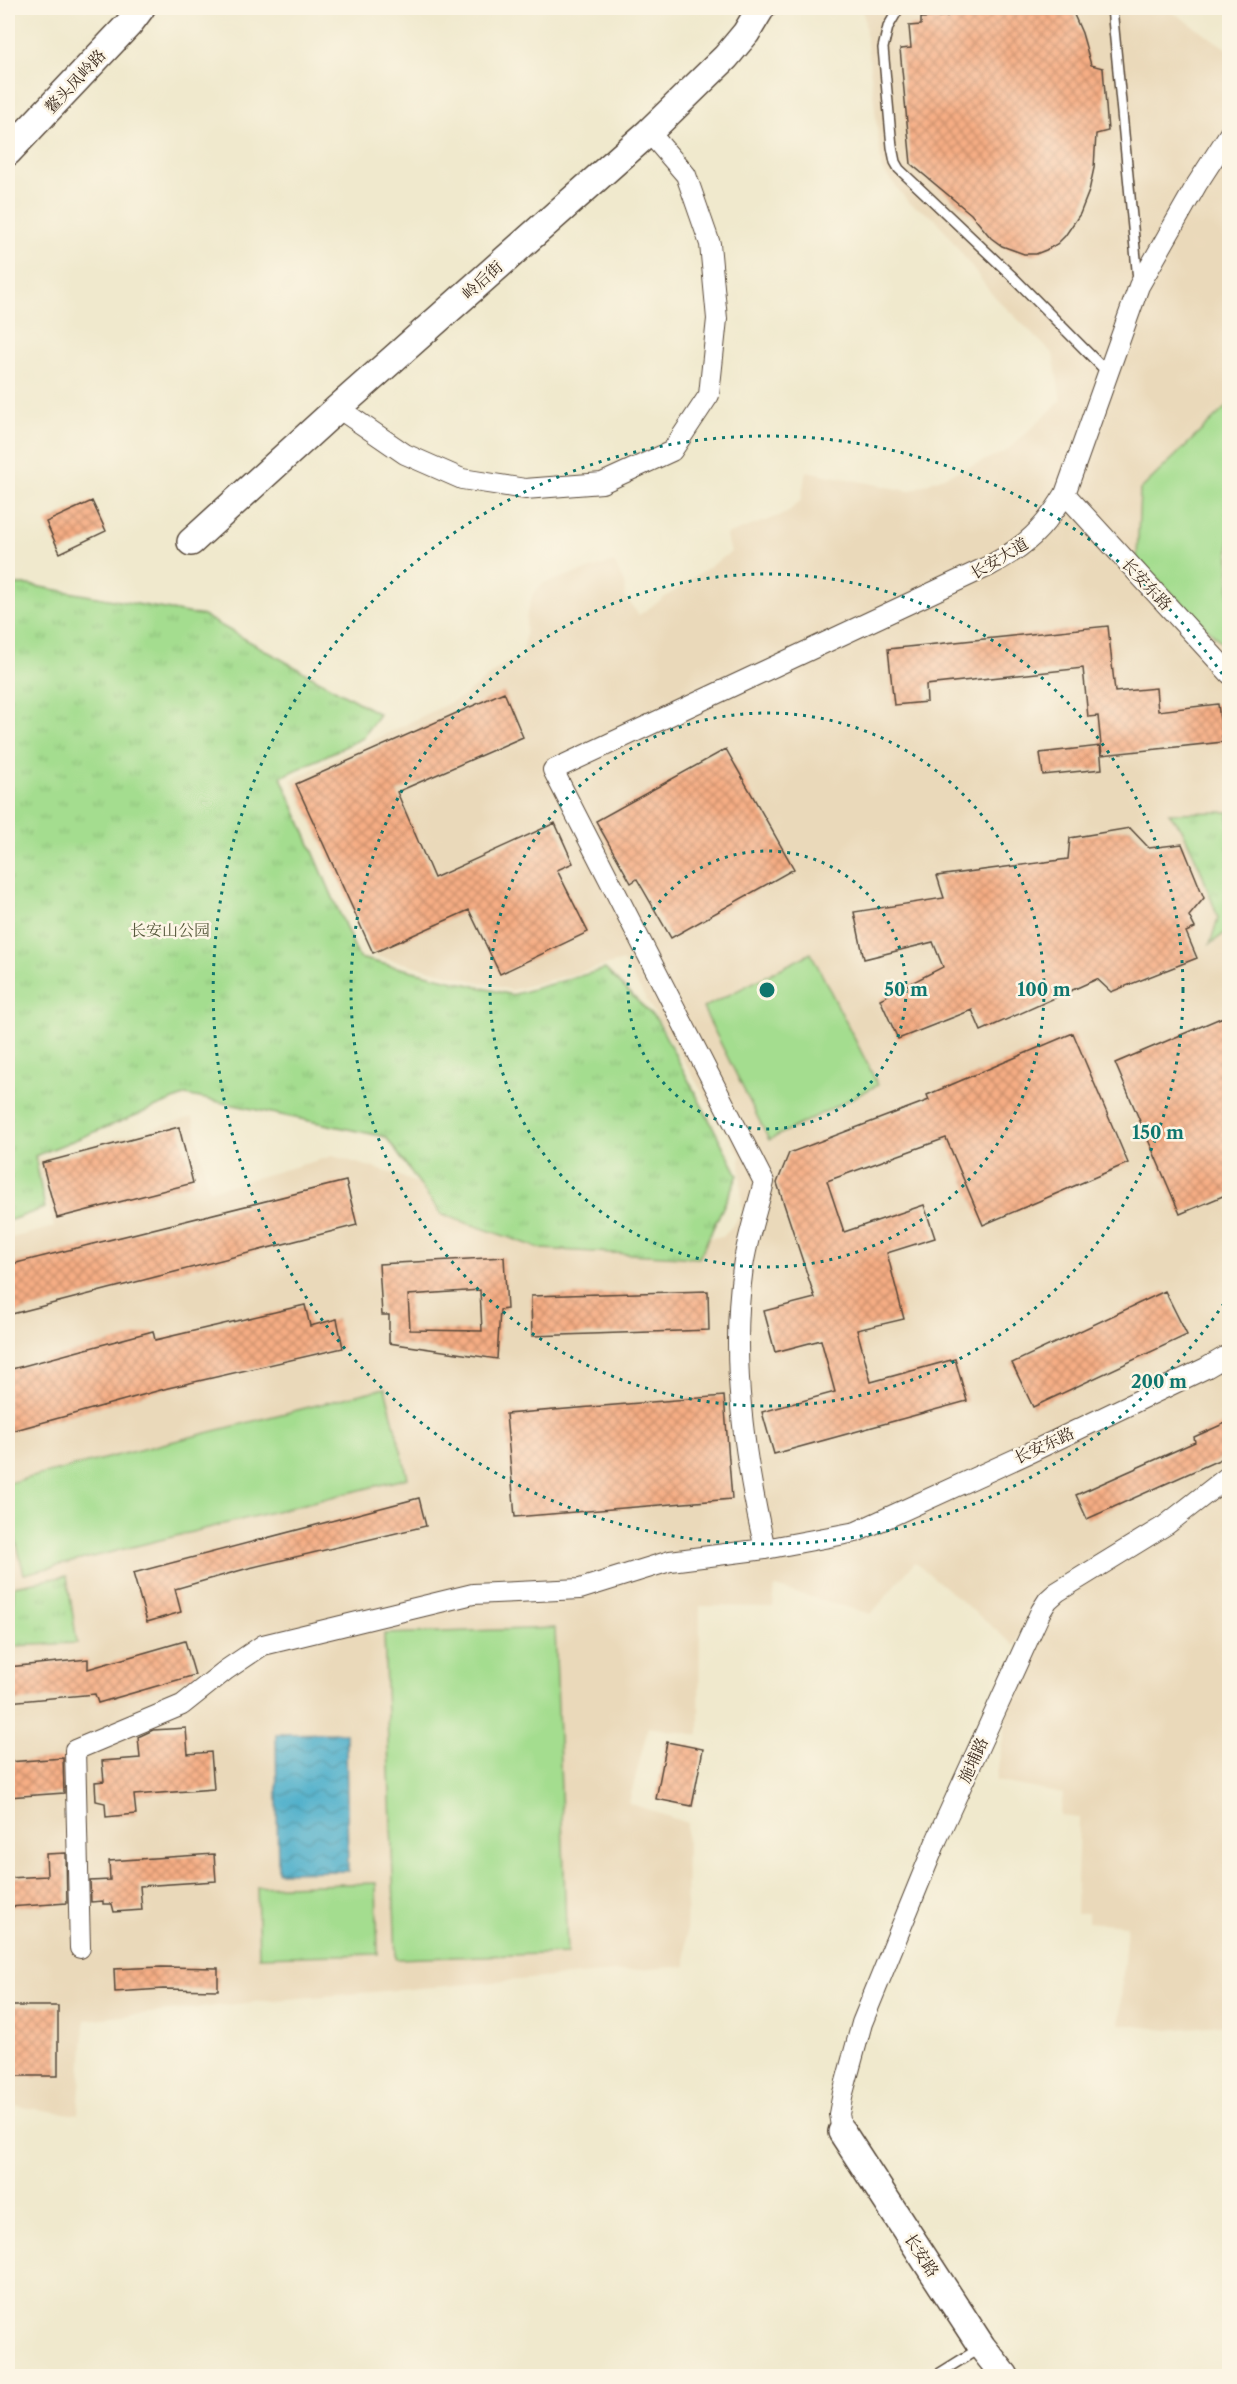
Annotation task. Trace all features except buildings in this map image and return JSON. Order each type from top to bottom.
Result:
[{"type":"street","name":"鳌头凤岭路","points":[[8,152],[129,24],[141,8]]},
{"type":"street","name":"岭后街","points":[[191,542],[649,132],[726,57],[746,33],[761,8]]},
{"type":"street","points":[[338,408],[405,454],[462,479],[525,489],[602,483],[672,451],[709,395],[717,319],[710,244],[686,175],[649,132]]},
{"type":"street","name":"长安大道","points":[[765,1549],[753,1497],[736,1362],[743,1266],[764,1182],[554,770],[852,632],[1008,556],[1038,533],[1052,516],[1065,494],[1138,286],[1197,184],[1230,133]]},
{"type":"street","name":"长安东路","points":[[1065,494],[1230,674]]},
{"type":"street","name":"长安东路","points":[[80,1948],[75,1750],[182,1705],[226,1670],[263,1645],[473,1594],[580,1589],[670,1562],[721,1553],[765,1549],[856,1532],[1041,1447],[1206,1368],[1230,1353]]},
{"type":"street","name":"施埔路","points":[[842,2132],[839,2115],[843,2093],[862,2023],[937,1839],[1041,1611],[1057,1592],[1166,1525],[1230,1475]]},
{"type":"street","name":"长安路","points":[[842,2132],[982,2347],[1005,2376]]},
{"type":"lane","points":[[899,8],[888,27],[883,48],[895,162],[899,169],[1011,275],[1107,372]]},
{"type":"lane","points":[[1112,8],[1138,286]]},
{"type":"lane","points":[[935,2376],[982,2347]]},
{"type":"shaded area","points":[[863,8],[1167,8],[1230,51],[1229,1465],[1181,1504],[1066,1573],[1040,1593],[1015,1646],[915,1562],[871,1614],[775,1587],[773,1607],[700,1606],[699,1735],[648,1727],[629,1803],[687,1823],[686,1966],[264,2001],[85,2020],[78,2115],[8,2105],[8,1239],[54,1227],[38,1160],[193,1117],[209,1191],[333,1156],[397,1175],[502,1218],[573,1241],[723,1237],[742,1214],[740,1154],[623,961],[511,990],[375,956],[291,780],[462,697],[506,663],[523,660],[527,613],[533,594],[543,583],[614,562],[624,583],[625,597],[639,615],[731,552],[726,535],[787,513],[801,500],[806,471],[909,491],[1005,452],[1061,401],[1053,354],[991,293],[936,219],[909,203],[882,169]]},
{"type":"shaded area","points":[[1229,1482],[1229,2024],[1168,2030],[1119,2024],[1127,1925],[1088,1922],[1088,1913],[1076,1913],[1079,1818],[1060,1816],[1063,1794],[996,1781],[1010,1693],[1046,1610]]},
{"type":"green space","points":[[1229,404],[1229,650],[1137,559],[1140,490]]},
{"type":"green space","name":"长安山公园","points":[[8,585],[29,585],[204,616],[379,714],[363,738],[281,777],[359,958],[512,995],[605,969],[657,1020],[738,1175],[699,1258],[542,1249],[441,1214],[386,1137],[186,1095],[35,1156],[45,1208],[8,1221]]},
{"type":"green space","points":[[1229,812],[1229,930],[1210,944],[1218,918],[1200,868],[1182,829],[1169,813]]},
{"type":"green space","points":[[811,953],[878,1085],[769,1140],[703,1008]]},
{"type":"green space","points":[[385,1388],[408,1478],[24,1574],[8,1507],[8,1483]]},
{"type":"green space","points":[[67,1576],[77,1643],[11,1646],[14,1586]]},
{"type":"green space","points":[[555,1628],[567,1953],[396,1959],[384,1634]]},
{"type":"green space","points":[[376,1883],[378,1954],[259,1957],[257,1887]]},
{"type":"water","points":[[346,1733],[348,1871],[278,1872],[276,1734]]}]
